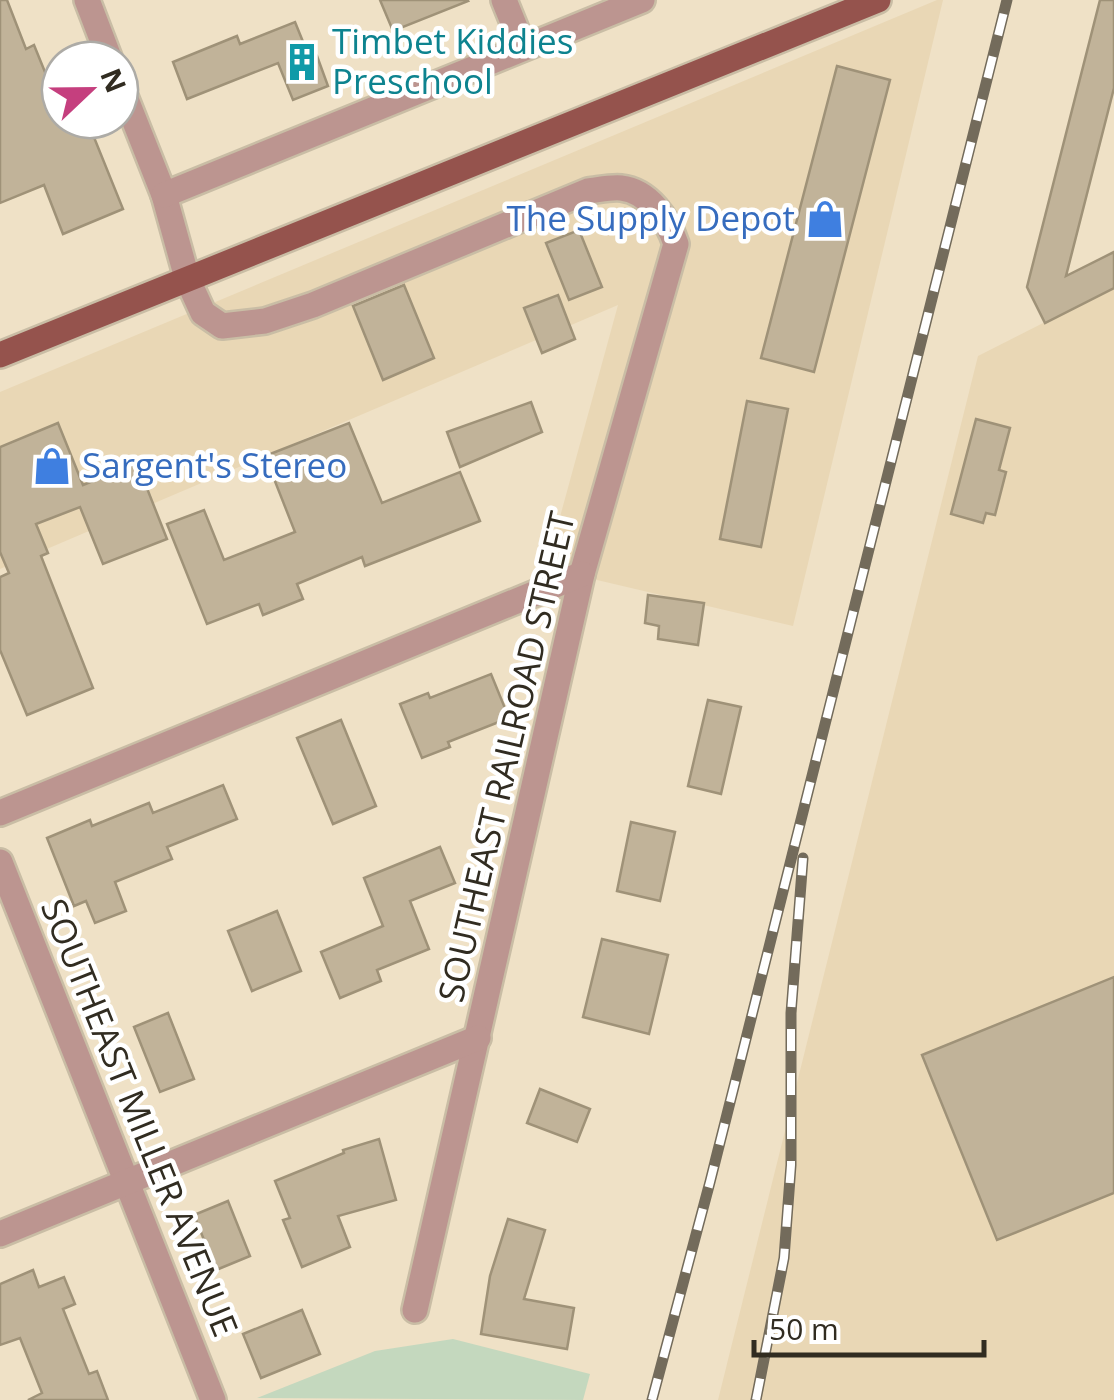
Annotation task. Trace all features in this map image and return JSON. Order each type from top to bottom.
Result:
[{"type":"main road","points":[[0,355],[878,0]]},
{"type":"street","points":[[86,0],[102,40]]},
{"type":"street","points":[[504,0],[523,46]]},
{"type":"street","points":[[164,195],[642,0]]},
{"type":"street","points":[[140,134],[164,195],[187,278]]},
{"type":"street","name":"SOUTHEAST RAILROAD STREET","points":[[187,278],[203,312],[222,326],[265,320],[588,191],[623,188],[650,202],[669,224],[676,244],[582,574],[415,1310]]},
{"type":"street","points":[[0,813],[582,574]]},
{"type":"street","name":"SOUTHEAST MILLER AVENUE","points":[[0,862],[213,1400]]},
{"type":"street","points":[[0,1234],[478,1038]]},
{"type":"shaded area","points":[[943,0],[793,626],[546,568],[618,305],[0,569],[0,392]]},
{"type":"shaded area","points":[[1114,287],[1114,1400],[718,1400],[978,356]]},
{"type":"green space","points":[[453,1339],[590,1374],[583,1400],[257,1398],[375,1351]]},
{"type":"building","points":[[0,0],[7,0],[26,49],[34,45],[40,60],[40,140],[95,140],[123,209],[63,234],[44,185],[0,203]]},
{"type":"building","points":[[380,0],[467,0],[468,1],[393,31]]},
{"type":"building","points":[[1100,0],[1114,0],[1114,88],[1066,276],[1114,252],[1114,288],[1045,323],[1027,287]]},
{"type":"building","points":[[295,22],[310,59],[317,56],[328,86],[293,100],[278,63],[187,99],[173,62],[237,36],[240,44]]},
{"type":"building","name":"The Supply Depot","points":[[837,66],[890,80],[814,372],[761,358]]},
{"type":"building","points":[[579,230],[602,287],[569,300],[546,243]]},
{"type":"building","points":[[404,285],[434,358],[383,380],[353,306]]},
{"type":"building","points":[[558,295],[575,339],[542,353],[524,308]]},
{"type":"building","points":[[747,401],[788,409],[761,547],[720,539]]},
{"type":"building","points":[[531,402],[542,432],[460,467],[447,432]]},
{"type":"building","points":[[976,419],[1010,428],[999,470],[1006,472],[995,515],[986,513],[983,523],[951,514]]},
{"type":"building","points":[[58,423],[83,485],[137,463],[167,539],[103,564],[80,507],[36,524],[48,553],[41,556],[93,688],[27,715],[0,650],[0,577],[9,573],[0,552],[0,447]]},
{"type":"building","points":[[349,423],[382,503],[460,472],[480,521],[365,566],[362,557],[297,584],[303,599],[263,615],[259,604],[207,624],[167,524],[204,510],[224,560],[295,532],[265,456]]},
{"type":"building","points":[[648,595],[704,603],[698,645],[658,639],[659,626],[645,623]]},
{"type":"building","points":[[491,674],[509,718],[448,742],[450,747],[422,758],[400,704],[428,693],[430,698]]},
{"type":"building","points":[[708,700],[741,707],[721,794],[688,786]]},
{"type":"building","points":[[341,720],[376,806],[333,824],[297,738]]},
{"type":"building","points":[[223,785],[237,819],[167,847],[172,859],[115,882],[126,911],[95,923],[86,901],[74,906],[47,838],[90,820],[92,826],[149,803],[153,813]]},
{"type":"building","points":[[631,822],[675,832],[660,901],[617,891]]},
{"type":"building","points":[[440,847],[455,883],[410,901],[429,949],[377,970],[381,981],[340,998],[321,952],[383,926],[364,878]]},
{"type":"building","points":[[277,911],[301,971],[252,991],[228,931]]},
{"type":"building","points":[[602,939],[668,955],[649,1034],[583,1017]]},
{"type":"building","points":[[1114,977],[1114,1193],[997,1240],[922,1055]]},
{"type":"building","points":[[168,1013],[194,1079],[160,1092],[134,1027]]},
{"type":"building","points":[[540,1089],[590,1109],[577,1142],[527,1123]]},
{"type":"building","points":[[379,1139],[396,1200],[338,1216],[350,1247],[302,1267],[283,1220],[290,1218],[275,1181],[344,1153],[343,1150]]},
{"type":"building","points":[[228,1201],[250,1256],[216,1270],[194,1215]]},
{"type":"building","points":[[508,1219],[545,1230],[524,1299],[574,1308],[567,1349],[481,1334],[490,1276]]},
{"type":"building","points":[[33,1270],[39,1287],[64,1277],[75,1304],[63,1309],[89,1374],[97,1371],[108,1400],[28,1400],[42,1393],[20,1338],[0,1345],[0,1284]]},
{"type":"building","points":[[302,1310],[320,1354],[261,1378],[243,1334]]},
{"type":"railway","points":[[652,1400],[1007,0]]},
{"type":"railway","points":[[756,1400],[784,1258],[791,1165],[791,1013],[803,858]]},
{"type":"place","name":"Timbet Kiddies Preschool","points":[[302,62]]},
{"type":"place","name":"The Supply Depot","points":[[825,219]]},
{"type":"place","name":"Sargent's Stereo","points":[[52,466]]}]
